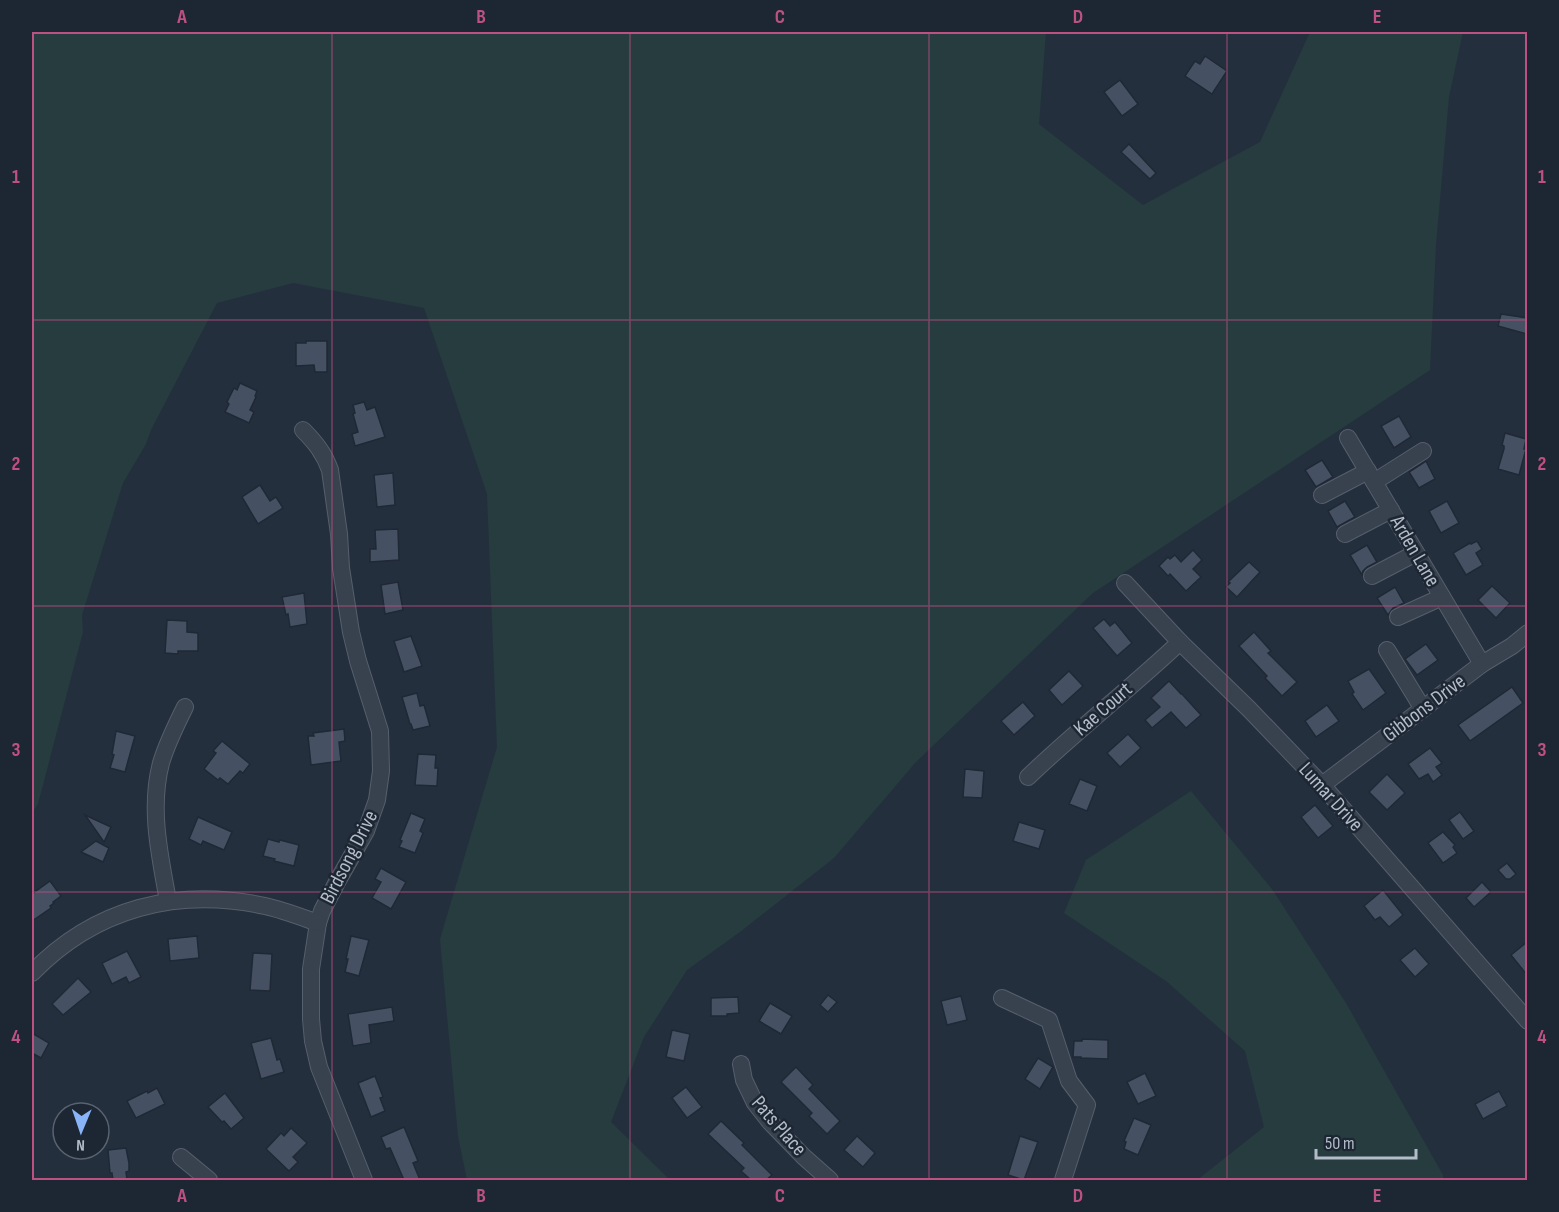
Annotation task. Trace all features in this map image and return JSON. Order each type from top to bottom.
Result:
[{"type":"street","name":"Birdsong Drive","points":[[303,430],[327,459],[330,470],[351,632],[376,715],[382,750],[380,787],[370,822],[322,911],[318,922],[311,969],[311,1019],[319,1067],[364,1180]]},
{"type":"street","name":"Arden Lane","points":[[1348,438],[1482,664]]},
{"type":"street","points":[[1322,495],[1371,477],[1423,451]]},
{"type":"street","points":[[1345,534],[1391,510]]},
{"type":"street","points":[[1372,576],[1416,553]]},
{"type":"street","name":"Lumar Drive","points":[[1125,583],[1179,642],[1262,722],[1322,785],[1527,1021]]},
{"type":"street","points":[[1398,617],[1442,597]]},
{"type":"street","name":"Gibbons Drive","points":[[1322,785],[1482,664],[1512,646],[1527,633]]},
{"type":"street","name":"Kae Court","points":[[1028,777],[1089,720],[1179,642]]},
{"type":"street","points":[[1387,650],[1423,709]]},
{"type":"street","points":[[168,901],[157,838],[157,789],[162,761],[174,728],[185,707]]},
{"type":"street","points":[[32,973],[56,951],[93,926],[134,910],[168,901],[217,899],[244,902],[267,906],[318,922]]},
{"type":"street","points":[[1002,998],[1049,1020],[1069,1081],[1087,1105],[1063,1180]]},
{"type":"street","name":"Pats Place","points":[[741,1064],[744,1080],[755,1103],[804,1157],[830,1180]]},
{"type":"street","points":[[181,1157],[209,1180]]},
{"type":"green space","points":[[32,32],[1046,32],[1039,124],[1143,205],[1260,142],[1310,32],[1463,32],[1449,97],[1436,245],[1430,370],[1093,593],[916,762],[834,858],[740,932],[687,970],[644,1037],[611,1122],[670,1180],[467,1180],[458,1136],[440,939],[497,747],[487,494],[424,308],[293,283],[217,303],[151,430],[146,444],[123,483],[82,615],[83,632],[38,804],[32,813]]},
{"type":"green space","points":[[1191,791],[1272,889],[1346,1003],[1443,1175],[1443,1180],[1197,1180],[1264,1127],[1245,1051],[1166,981],[1064,913],[1086,860]]},
{"type":"building","points":[[1205,56],[1227,71],[1212,94],[1185,76],[1195,61],[1200,64]]},
{"type":"building","points":[[1120,80],[1138,104],[1122,116],[1104,92]]},
{"type":"building","points":[[1129,144],[1156,173],[1150,179],[1121,152]]},
{"type":"building","points":[[1501,314],[1527,318],[1527,334],[1498,326]]},
{"type":"building","points":[[306,341],[327,341],[327,372],[315,372],[314,365],[296,366],[296,343],[306,343]]},
{"type":"building","points":[[240,383],[257,391],[250,410],[254,412],[249,423],[225,412],[234,388],[237,390]]},
{"type":"building","points":[[364,402],[367,410],[375,407],[385,437],[355,446],[352,434],[358,432],[353,405]]},
{"type":"building","points":[[1399,416],[1411,437],[1394,448],[1381,426]]},
{"type":"building","points":[[1505,433],[1526,439],[1524,449],[1526,449],[1519,475],[1498,469],[1504,449],[1502,445]]},
{"type":"building","points":[[1322,460],[1333,477],[1316,487],[1305,470]]},
{"type":"building","points":[[1426,461],[1435,479],[1419,488],[1409,472]]},
{"type":"building","points":[[393,473],[395,505],[377,507],[374,475]]},
{"type":"building","points":[[260,485],[270,501],[276,497],[283,508],[258,524],[242,497]]},
{"type":"building","points":[[1345,501],[1355,517],[1337,527],[1328,511]]},
{"type":"building","points":[[1447,501],[1459,523],[1441,533],[1429,511]]},
{"type":"building","points":[[398,529],[399,560],[370,562],[370,549],[376,549],[375,530]]},
{"type":"building","points":[[1477,541],[1482,549],[1476,553],[1483,565],[1466,575],[1453,553]]},
{"type":"building","points":[[1367,545],[1377,562],[1367,567],[1362,575],[1350,555]]},
{"type":"building","points":[[1193,550],[1202,560],[1193,569],[1201,577],[1186,591],[1159,566],[1168,557],[1170,559],[1175,555],[1181,562]]},
{"type":"building","points":[[1249,562],[1260,572],[1237,597],[1226,587],[1230,583],[1228,582]]},
{"type":"building","points":[[398,582],[403,610],[385,614],[381,585]]},
{"type":"building","points":[[1492,586],[1510,603],[1496,618],[1478,600]]},
{"type":"building","points":[[1395,587],[1404,603],[1393,608],[1388,615],[1377,598]]},
{"type":"building","points":[[304,593],[307,624],[290,627],[282,597]]},
{"type":"building","points":[[1104,619],[1110,626],[1115,622],[1132,643],[1117,656],[1093,628]]},
{"type":"building","points":[[167,620],[187,621],[187,632],[198,633],[198,651],[165,653]]},
{"type":"building","points":[[1254,632],[1271,651],[1268,653],[1297,682],[1282,696],[1239,646]]},
{"type":"building","points":[[411,636],[422,666],[404,672],[394,641]]},
{"type":"building","points":[[1426,644],[1438,660],[1417,675],[1405,659]]},
{"type":"building","points":[[1369,669],[1386,693],[1363,710],[1352,694],[1354,692],[1348,681]]},
{"type":"building","points":[[1069,671],[1083,686],[1062,705],[1049,690]]},
{"type":"building","points":[[1169,681],[1201,715],[1186,728],[1171,712],[1152,728],[1145,720],[1160,707],[1151,698]]},
{"type":"building","points":[[1512,687],[1523,703],[1470,741],[1458,725]]},
{"type":"building","points":[[417,693],[420,706],[424,705],[430,726],[413,730],[402,697]]},
{"type":"building","points":[[1023,702],[1035,716],[1014,735],[1001,721]]},
{"type":"building","points":[[1327,705],[1339,721],[1316,737],[1305,721]]},
{"type":"building","points":[[344,729],[345,741],[339,742],[341,761],[311,765],[308,736],[314,736],[313,733]]},
{"type":"building","points":[[116,731],[135,736],[125,772],[110,768],[114,755],[112,754]]},
{"type":"building","points":[[1128,734],[1141,748],[1120,767],[1107,753]]},
{"type":"building","points":[[222,741],[250,764],[243,773],[240,771],[228,784],[220,778],[218,780],[204,769],[216,753],[213,751]]},
{"type":"building","points":[[1430,748],[1442,763],[1436,767],[1442,775],[1433,782],[1428,774],[1419,779],[1408,764]]},
{"type":"building","points":[[418,754],[436,755],[437,786],[415,785]]},
{"type":"building","points":[[965,769],[984,771],[982,798],[963,797]]},
{"type":"building","points":[[1387,774],[1405,793],[1387,810],[1369,792]]},
{"type":"building","points":[[1080,779],[1097,786],[1087,811],[1069,804]]},
{"type":"building","points":[[1315,805],[1333,826],[1318,838],[1301,817]]},
{"type":"building","points":[[1460,812],[1474,831],[1463,839],[1449,820]]},
{"type":"building","points":[[411,813],[425,819],[420,831],[423,833],[415,853],[399,847]]},
{"type":"building","points":[[85,815],[111,827],[104,842]]},
{"type":"building","points":[[198,817],[232,832],[224,850],[203,841],[201,845],[189,839]]},
{"type":"building","points":[[1019,822],[1045,830],[1039,849],[1013,841]]},
{"type":"building","points":[[1443,832],[1455,845],[1453,847],[1457,853],[1443,863],[1428,843]]},
{"type":"building","points":[[268,839],[299,845],[294,866],[263,856]]},
{"type":"building","points":[[96,841],[109,848],[103,862],[81,852]]},
{"type":"building","points":[[1507,863],[1516,874],[1510,879],[1506,879],[1498,870]]},
{"type":"building","points":[[381,868],[406,882],[391,909],[372,898],[381,882],[375,879]]},
{"type":"building","points":[[50,881],[61,896],[53,902],[51,908],[32,921],[32,894]]},
{"type":"building","points":[[1482,882],[1491,892],[1474,907],[1466,898]]},
{"type":"building","points":[[1383,890],[1403,915],[1389,927],[1380,917],[1375,920],[1364,906]]},
{"type":"building","points":[[197,936],[199,958],[170,961],[168,939]]},
{"type":"building","points":[[351,936],[369,940],[359,976],[345,972]]},
{"type":"building","points":[[1527,942],[1527,975],[1511,955]]},
{"type":"building","points":[[1415,948],[1429,964],[1415,977],[1400,960]]},
{"type":"building","points":[[127,951],[141,977],[129,983],[126,977],[112,984],[102,963]]},
{"type":"building","points":[[253,953],[272,954],[270,991],[250,990]]},
{"type":"building","points":[[78,978],[91,992],[63,1015],[52,1004]]},
{"type":"building","points":[[828,995],[837,1002],[828,1012],[820,1005]]},
{"type":"building","points":[[961,996],[967,1020],[947,1025],[941,1001]]},
{"type":"building","points":[[738,997],[739,1013],[711,1016],[711,998]]},
{"type":"building","points":[[770,1003],[792,1016],[781,1034],[759,1021]]},
{"type":"building","points":[[392,1007],[394,1021],[369,1025],[371,1043],[353,1046],[348,1014]]},
{"type":"building","points":[[672,1030],[690,1034],[684,1061],[666,1057]]},
{"type":"building","points":[[32,1033],[49,1043],[41,1058],[32,1053]]},
{"type":"building","points":[[271,1038],[277,1060],[280,1059],[284,1072],[261,1079],[251,1043]]},
{"type":"building","points":[[1082,1039],[1108,1040],[1108,1059],[1073,1057],[1074,1041],[1082,1041]]},
{"type":"building","points":[[1038,1058],[1053,1067],[1040,1089],[1025,1079]]},
{"type":"building","points":[[796,1067],[813,1085],[809,1089],[840,1121],[827,1134],[809,1116],[812,1113],[781,1082]]},
{"type":"building","points":[[1145,1073],[1156,1096],[1138,1104],[1127,1082]]},
{"type":"building","points":[[375,1076],[383,1097],[380,1098],[385,1111],[371,1117],[358,1083]]},
{"type":"building","points":[[686,1087],[702,1107],[687,1118],[672,1098]]},
{"type":"building","points":[[157,1088],[165,1104],[136,1118],[127,1101]]},
{"type":"building","points":[[1499,1091],[1507,1106],[1483,1119],[1475,1104]]},
{"type":"building","points":[[225,1093],[244,1118],[231,1129],[208,1107]]},
{"type":"building","points":[[1134,1118],[1151,1125],[1138,1155],[1124,1149],[1126,1142],[1124,1141]]},
{"type":"building","points":[[721,1121],[772,1175],[766,1180],[751,1180],[741,1171],[744,1168],[708,1134]]},
{"type":"building","points":[[404,1127],[418,1161],[413,1163],[420,1180],[404,1180],[390,1148],[386,1149],[381,1137]]},
{"type":"building","points":[[291,1128],[307,1143],[293,1157],[298,1162],[289,1171],[266,1149],[281,1133],[284,1136]]},
{"type":"building","points":[[857,1136],[875,1153],[863,1167],[844,1150]]},
{"type":"building","points":[[1020,1136],[1038,1142],[1024,1180],[1008,1175]]},
{"type":"building","points":[[126,1148],[129,1163],[129,1171],[126,1172],[127,1180],[113,1180],[109,1161],[111,1161],[111,1150]]}]
